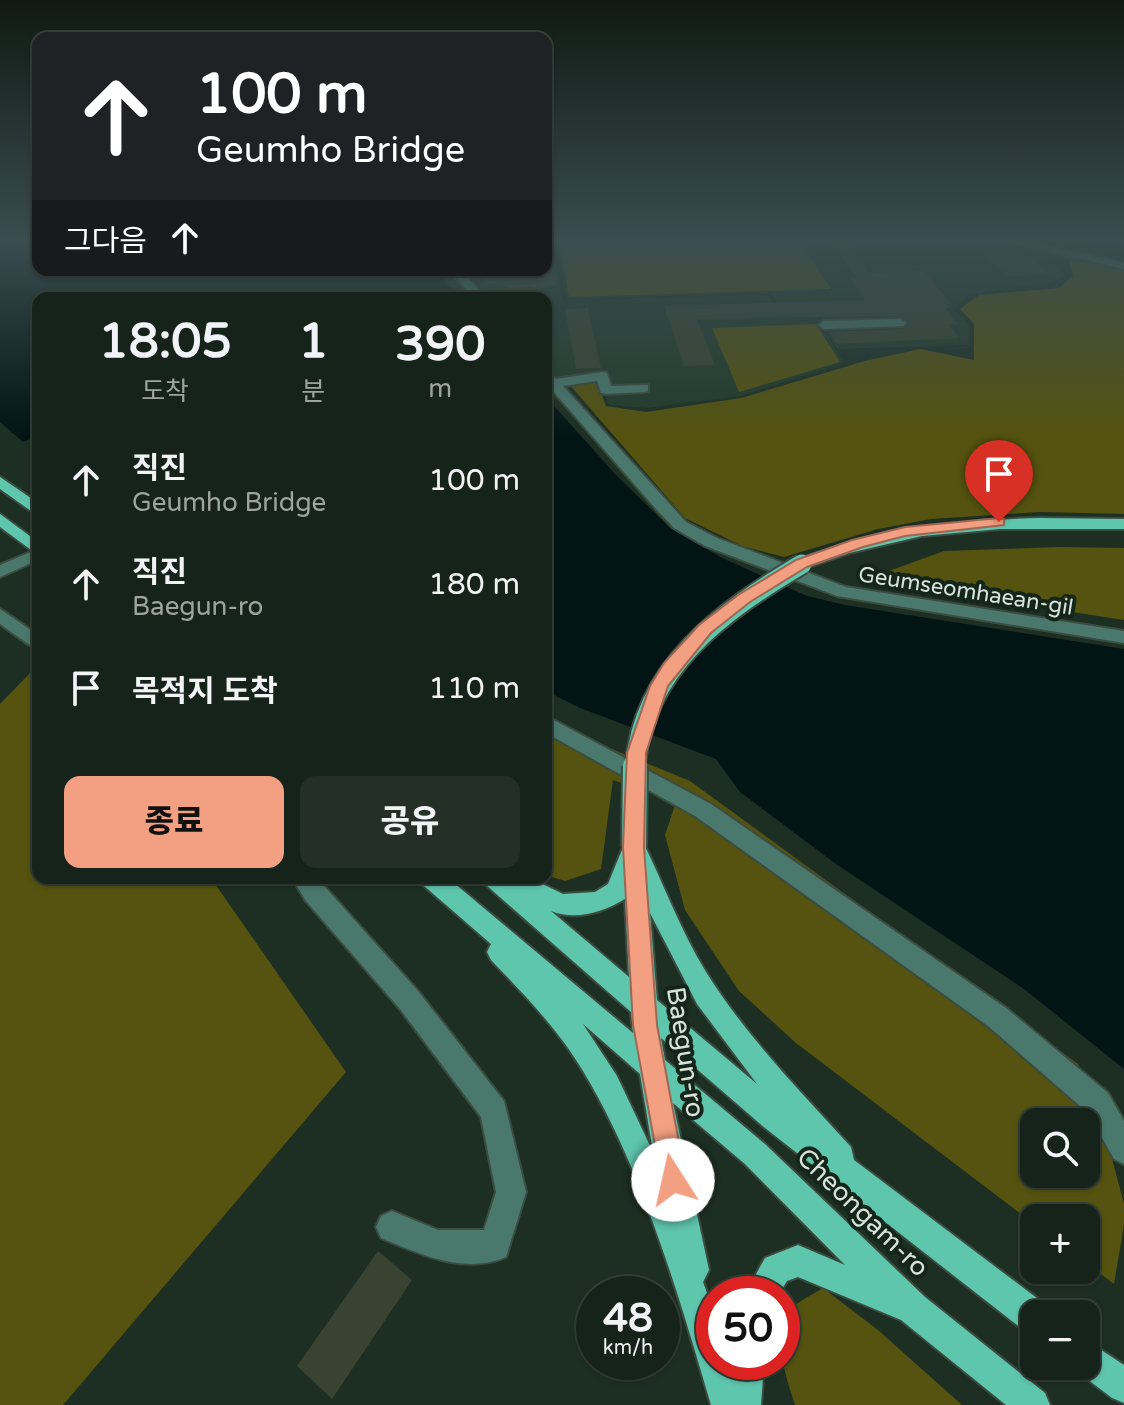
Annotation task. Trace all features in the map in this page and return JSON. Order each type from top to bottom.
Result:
[{"type":"main road","points":[[0,482],[32,506]]},
{"type":"main road","points":[[0,519],[32,547]]},
{"type":"main road","name":"Baegun-ro","points":[[696,1281],[677,1202],[642,1001],[634,847],[636,753],[659,686],[671,667],[705,629],[739,602],[802,564],[869,540],[945,525],[999,522],[1124,524]]},
{"type":"main road","points":[[520,884],[562,905],[599,902],[617,891],[634,847]]},
{"type":"main road","points":[[634,847],[675,942],[718,1013],[787,1097],[879,1198]]},
{"type":"main road","points":[[435,884],[552,1005],[587,1053],[624,1117],[696,1308]]},
{"type":"main road","name":"Cheongam-ro","points":[[436,884],[755,1154],[913,1309],[1033,1405]]},
{"type":"main road","name":"Cheongam-ro","points":[[501,884],[642,1001],[775,1118],[1020,1306]]},
{"type":"main road","points":[[772,1276],[776,1269],[798,1261],[913,1309]]},
{"type":"main road","points":[[1100,1365],[1122,1377]]},
{"type":"main road","name":"Baegun-ro","points":[[721,1380],[728,1405]]},
{"type":"main road","points":[[744,1405],[746,1380]]},
{"type":"street","points":[[824,325],[900,323]]},
{"type":"street","points":[[552,379],[602,376],[606,390],[643,388]]},
{"type":"street","name":"Geumseomhaean-gil","points":[[552,382],[671,516],[711,542],[843,592],[1124,637]]},
{"type":"street","points":[[0,572],[32,555]]},
{"type":"street","points":[[0,615],[32,640]]},
{"type":"street","points":[[552,727],[703,810],[997,1017],[1098,1103],[1124,1149]]},
{"type":"street","points":[[308,884],[409,1000],[494,1111],[511,1192],[495,1246],[438,1246],[392,1227]]},
{"type":"shaded area","points":[[0,306],[32,306],[32,438],[23,442],[0,422]]},
{"type":"shaded area","points":[[552,306],[776,306],[787,324],[777,306],[957,306],[954,309],[969,325],[970,345],[837,349],[819,322],[844,363],[740,396],[647,408],[609,405],[599,380],[561,382],[552,372]]},
{"type":"shaded area","points":[[965,306],[1124,306],[1124,514],[1041,512],[931,519],[878,529],[784,557],[742,546],[685,518],[570,385],[597,382],[606,406],[646,412],[741,398],[865,361],[920,349],[974,360],[974,324],[960,309]]},
{"type":"shaded area","points":[[816,324],[840,362],[739,392],[712,328]]},
{"type":"shaded area","points":[[552,404],[616,475],[670,528],[722,558],[807,596],[845,605],[1124,649],[1124,1069],[1024,989],[836,864],[740,792],[716,759],[580,708],[552,694]]},
{"type":"shaded area","points":[[1124,548],[1124,620],[864,580],[944,551]]},
{"type":"shaded area","points":[[32,671],[32,884],[215,884],[346,1072],[63,1405],[0,1405],[0,704]]},
{"type":"shaded area","points":[[552,724],[690,781],[1078,1064],[1095,1108],[1020,1108],[1020,1188],[1100,1188],[1100,1122],[1124,1204],[1124,1225],[1114,1284],[1100,1274],[1100,1204],[1020,1204],[1020,1213],[796,1043],[739,991],[685,910],[665,835],[676,802],[613,780],[601,869],[565,881],[552,877]]},
{"type":"shaded area","points":[[823,1288],[878,1330],[962,1405],[795,1405],[788,1380],[800,1380],[801,1301]]},
{"type":"building","points":[[664,306],[948,306],[950,308],[945,308],[958,324],[950,325],[960,338],[837,344],[829,332],[904,329],[909,322],[900,316],[697,319],[715,365],[684,366]]},
{"type":"building","points":[[588,308],[601,368],[576,369],[565,309]]},
{"type":"building","points":[[378,1251],[412,1280],[332,1399],[297,1366]]},
{"type":"route","points":[[673,1180],[642,1001],[634,847],[636,753],[659,686],[690,643],[705,629],[758,589],[802,564],[858,543],[905,532],[955,524],[999,522]]}]
